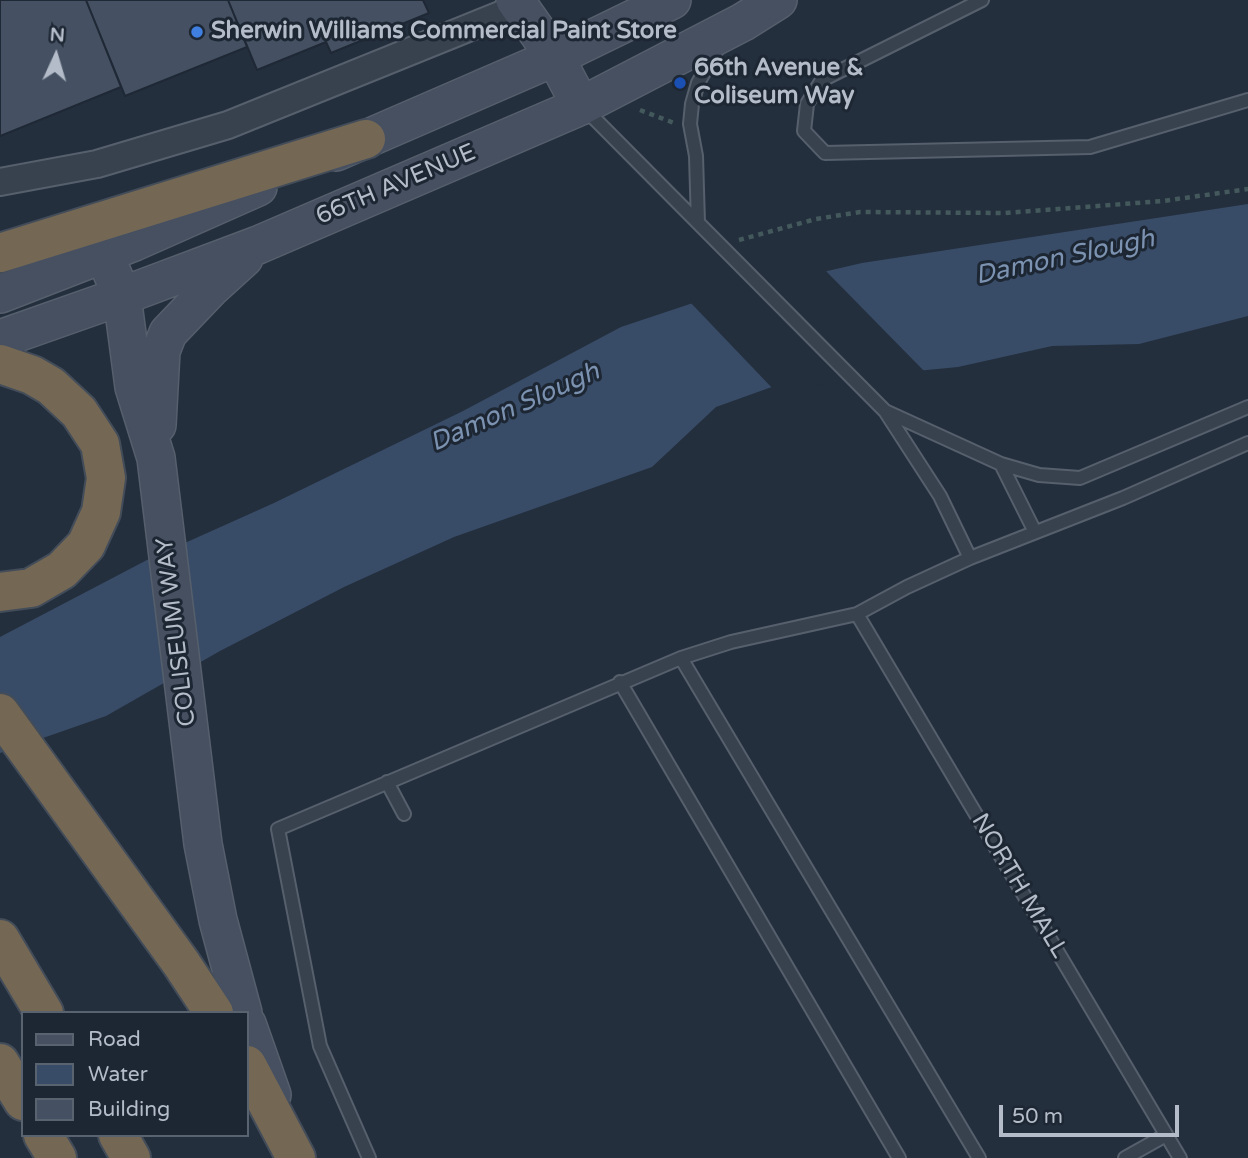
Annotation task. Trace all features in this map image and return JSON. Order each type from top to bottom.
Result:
[{"type":"highway","points":[[0,253],[366,139]]},
{"type":"highway","points":[[0,364],[32,375],[51,386],[79,412],[100,444],[106,478],[101,512],[86,545],[62,570],[31,588],[0,592]]},
{"type":"highway","points":[[0,713],[213,1011]]},
{"type":"highway","points":[[0,939],[43,1011]]},
{"type":"highway","points":[[0,1063],[21,1098]]},
{"type":"highway","points":[[248,1067],[297,1158]]},
{"type":"highway","points":[[44,1137],[57,1158]]},
{"type":"highway","points":[[119,1137],[131,1158]]},
{"type":"street","points":[[0,294],[104,254],[555,57],[628,15],[672,0]]},
{"type":"street","name":"66TH AVENUE","points":[[0,339],[258,245],[581,106],[743,22],[778,0]]},
{"type":"street","points":[[0,182],[97,164],[228,125],[517,4],[555,57],[581,106]]},
{"type":"street","points":[[156,458],[161,351],[168,333],[211,288],[258,245]]},
{"type":"street","name":"COLISEUM WAY","points":[[104,254],[122,296],[134,387],[156,458],[203,844],[218,920],[242,1011]]},
{"type":"street","points":[[248,1027],[297,1158]]},
{"type":"lane","points":[[982,0],[822,80],[807,104],[804,131],[825,153],[1090,148],[1248,100]]},
{"type":"lane","points":[[698,223],[696,156],[690,124],[692,104],[698,83],[715,51],[743,22]]},
{"type":"lane","points":[[581,106],[880,407],[940,496],[970,558]]},
{"type":"lane","points":[[880,407],[1001,464],[1039,475],[1080,478],[1248,407]]},
{"type":"lane","points":[[369,1158],[320,1046],[278,829],[681,658],[731,642],[857,614],[906,587],[970,558],[1123,498],[1248,443]]},
{"type":"lane","points":[[1001,464],[1035,532]]},
{"type":"lane","name":"NORTH MALL","points":[[857,614],[1180,1158]]},
{"type":"lane","points":[[681,658],[979,1158]]},
{"type":"lane","points":[[620,682],[899,1158]]},
{"type":"lane","points":[[387,782],[404,814]]},
{"type":"lane","points":[[1125,1158],[1166,1135]]},
{"type":"path","points":[[636,108],[678,124]]},
{"type":"path","points":[[725,249],[816,219],[860,212],[1005,213],[1163,201],[1248,188]]},
{"type":"water","name":"Damon Slough","points":[[1248,204],[1248,316],[1139,344],[1052,346],[958,367],[780,384],[716,407],[652,467],[454,537],[344,587],[220,651],[106,716],[0,753],[0,637],[147,560],[274,503],[463,411],[621,327],[702,300],[862,263]]},
{"type":"pier","points":[[823,268],[926,373],[774,390],[689,301]]},
{"type":"building","points":[[0,0],[86,0],[121,87],[0,136]]},
{"type":"building","points":[[86,0],[228,0],[247,47],[125,96]]},
{"type":"building","points":[[228,0],[423,0],[429,13],[331,53],[326,42],[257,70]]},
{"type":"place","name":"Sherwin Williams Commercial Paint Store","points":[[197,32]]},
{"type":"place","name":"66th Avenue & Coliseum Way","points":[[680,83]]}]
